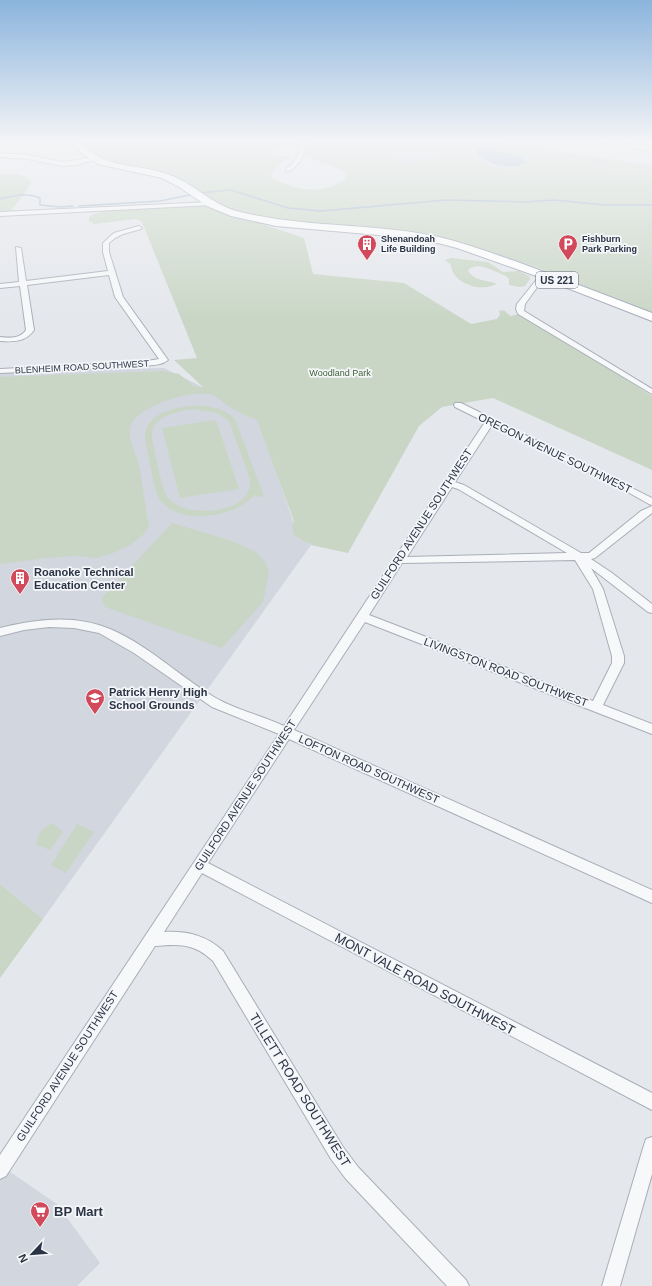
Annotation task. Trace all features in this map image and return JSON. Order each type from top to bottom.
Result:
[{"type":"main road","name":"US 221","points":[[204,200],[235,214],[265,221],[390,233],[438,240],[461,246],[543,275],[652,317]]},
{"type":"street","points":[[0,214],[76,212],[143,206],[210,204]]},
{"type":"street","points":[[0,286],[112,273],[106,252],[106,243],[114,235],[139,228]]},
{"type":"street","points":[[0,339],[15,339],[27,335],[30,330],[18,248]]},
{"type":"street","name":"BLENHEIM ROAD SOUTHWEST","points":[[0,371],[141,364],[164,360],[125,307],[116,289],[112,273]]},
{"type":"street","points":[[543,275],[521,304],[521,312],[652,392]]},
{"type":"street","name":"OREGON AVENUE SOUTHWEST","points":[[458,405],[627,488],[652,502]]},
{"type":"street","name":"GUILFORD AVENUE SOUTHWEST","points":[[0,1170],[448,482],[490,421]]},
{"type":"street","points":[[448,482],[461,487],[578,556],[608,576],[652,609]]},
{"type":"street","points":[[398,560],[578,556],[594,554],[644,512],[652,508]]},
{"type":"street","points":[[578,556],[598,589],[618,656],[618,662],[596,707]]},
{"type":"street","name":"LIVINGSTON ROAD SOUTHWEST","points":[[361,616],[652,729]]},
{"type":"street","name":"LOFTON ROAD SOUTHWEST","points":[[0,632],[54,623],[74,624],[99,629],[111,634],[138,650],[212,702],[286,732],[652,897]]},
{"type":"street","name":"MONT VALE ROAD SOUTHWEST","points":[[199,865],[652,1102]]},
{"type":"street","name":"TILLETT ROAD SOUTHWEST","points":[[150,939],[181,937],[210,947],[218,956],[337,1152],[352,1173],[460,1286]]},
{"type":"street","points":[[611,1286],[652,1145]]},
{"type":"shaded area","name":"Patrick Henry High School Grounds","points":[[164,368],[257,414],[293,521],[311,545],[43,919],[0,884],[0,371]]},
{"type":"shaded area","points":[[0,1165],[57,1204],[100,1263],[77,1286],[0,1286]]},
{"type":"green space","points":[[0,200],[19,200],[11,211],[0,211]]},
{"type":"green space","points":[[212,200],[652,200],[652,313],[539,268],[447,238],[415,233],[262,219],[223,207]]},
{"type":"green space","name":"Woodland Park","points":[[207,206],[304,238],[313,274],[404,283],[471,324],[497,319],[500,315],[499,311],[505,311],[511,316],[523,313],[652,396],[652,470],[493,398],[442,407],[419,426],[348,553],[311,545],[310,543],[305,542],[294,535],[292,527],[294,521],[257,420],[235,410],[212,395],[192,394],[165,401],[153,406],[134,420],[130,428],[130,438],[138,461],[149,526],[144,534],[130,545],[111,554],[96,558],[76,556],[0,564],[0,377],[163,371],[179,374],[195,387],[203,387],[174,360],[197,358],[142,222],[136,219],[94,224],[89,221],[89,217],[96,213],[126,209]]},
{"type":"green space","points":[[451,258],[488,262],[503,272],[519,271],[529,276],[530,279],[525,286],[520,287],[509,285],[509,279],[506,276],[478,266],[470,268],[468,271],[480,280],[496,284],[490,287],[475,287],[468,285],[456,277],[451,265],[445,260]]},
{"type":"green space","points":[[190,406],[220,409],[235,419],[264,496],[256,497],[255,494],[235,509],[207,516],[192,516],[179,513],[167,507],[159,498],[151,469],[145,438],[146,430],[154,418],[160,414]],"holes":[[[193,409],[217,413],[229,421],[250,479],[249,490],[242,499],[232,506],[218,510],[190,510],[178,506],[169,499],[163,488],[152,438],[152,431],[160,420],[180,411]]]},
{"type":"green space","points":[[216,420],[239,489],[180,498],[162,428]]},
{"type":"green space","points":[[172,523],[232,541],[256,552],[266,563],[269,573],[263,602],[222,648],[105,607],[101,599]]},
{"type":"green space","points":[[52,823],[63,832],[50,850],[37,845],[37,838],[46,827]]},
{"type":"green space","points":[[77,824],[94,832],[66,873],[51,865]]},
{"type":"green space","points":[[0,884],[43,919],[0,978]]},
{"type":"waterway","points":[[40,200],[40,205],[59,207],[73,206]]},
{"type":"waterway","points":[[79,206],[165,200]]},
{"type":"waterway","points":[[263,200],[288,208],[321,211],[446,200]]},
{"type":"waterway","points":[[447,200],[525,202],[554,200]]},
{"type":"waterway","points":[[554,200],[605,205],[652,205]]},
{"type":"place","name":"Shenandoah Life Building","points":[[367,261]]},
{"type":"place","name":"Fishburn Park Parking","points":[[568,261]]},
{"type":"place","name":"Roanoke Technical Education Center","points":[[20,595]]},
{"type":"place","name":"Patrick Henry High School Grounds","points":[[95,715]]},
{"type":"place","name":"BP Mart","points":[[40,1228]]}]
